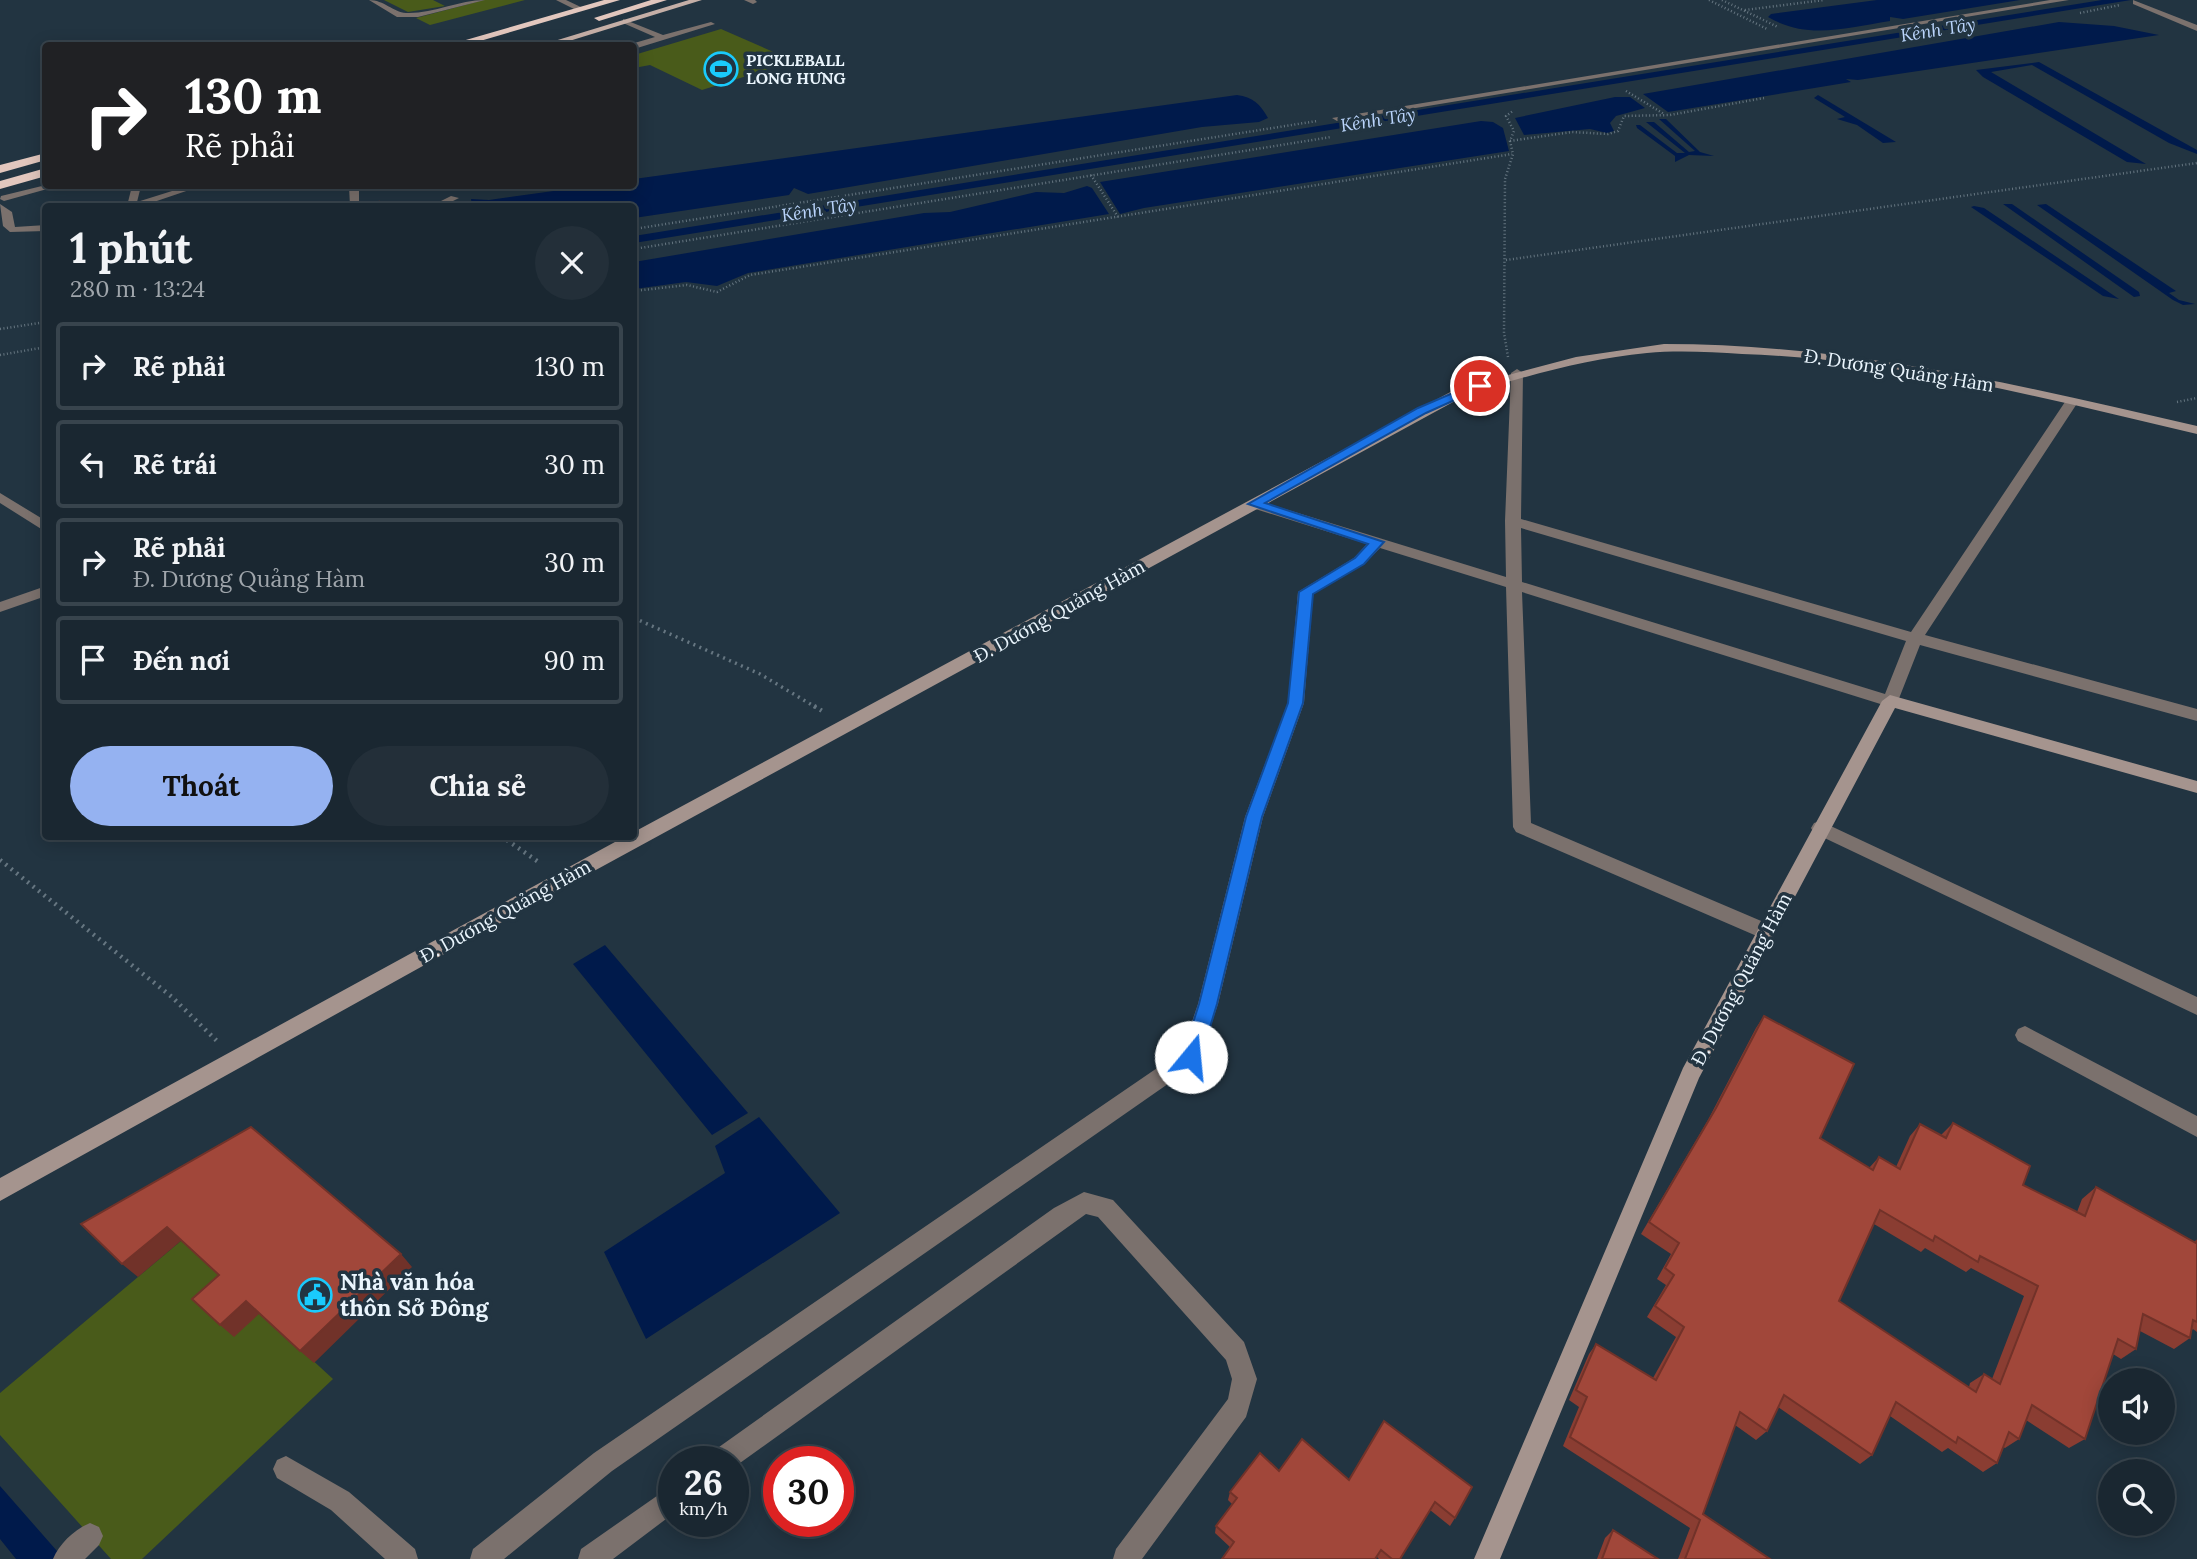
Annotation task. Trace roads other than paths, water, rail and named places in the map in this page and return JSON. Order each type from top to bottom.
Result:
[{"type":"highway","points":[[464,42],[615,0]]},
{"type":"highway","points":[[539,40],[662,0]]},
{"type":"highway","points":[[601,4],[618,16]]},
{"type":"highway","points":[[0,169],[42,157]]},
{"type":"highway","points":[[0,186],[42,173]]},
{"type":"main road","points":[[539,40],[618,16],[698,0]]},
{"type":"street","points":[[1336,118],[2065,0]]},
{"type":"street","points":[[2136,2],[2197,28]]},
{"type":"street","points":[[618,16],[663,38]]},
{"type":"street","points":[[637,45],[711,24]]},
{"type":"street","name":"Đ. Dương Quảng Hàm","points":[[637,839],[1422,411],[1461,392],[1517,373],[1585,358],[1650,349],[1751,349],[1858,359],[2197,430]]},
{"type":"street","points":[[1517,373],[1512,521],[1522,827],[1766,932]]},
{"type":"street","points":[[1890,701],[1916,638],[2072,402]]},
{"type":"street","points":[[0,497],[42,525]]},
{"type":"street","points":[[1254,504],[1513,582],[1890,701],[2197,787]]},
{"type":"street","points":[[1512,521],[1916,638],[2197,715]]},
{"type":"street","points":[[483,1559],[603,1462],[1191,1057],[1208,1004],[1254,817],[1296,703],[1306,592],[1359,561],[1377,542]]},
{"type":"street","points":[[0,607],[42,592]]},
{"type":"street","name":"Đ. Dương Quảng Hàm","points":[[1487,1559],[1690,1075],[1890,701]]},
{"type":"street","points":[[1820,828],[2197,1006]]},
{"type":"street","name":"Đ. Dương Quảng Hàm","points":[[0,1190],[635,840]]},
{"type":"street","points":[[2025,1035],[2197,1127]]},
{"type":"street","points":[[743,1446],[1062,1216],[1084,1203],[1105,1208],[1235,1351],[1246,1371],[1244,1391],[1237,1408],[1126,1559]]},
{"type":"street","points":[[286,1469],[340,1501],[405,1559]]},
{"type":"street","points":[[591,1559],[658,1509]]},
{"type":"street","points":[[67,1558],[90,1536]]},
{"type":"lane","points":[[373,0],[400,15],[418,15],[481,0]]},
{"type":"lane","points":[[560,0],[581,9]]},
{"type":"lane","points":[[0,186],[1,203],[7,212],[8,226],[13,230],[42,228]]},
{"type":"lane","points":[[1,203],[44,189]]},
{"type":"lane","points":[[142,203],[187,189]]},
{"type":"lane","points":[[443,203],[454,198]]},
{"type":"water","points":[[1877,0],[2020,0],[1903,19],[1890,17],[1890,21],[1842,29],[1797,28],[1768,17],[1771,14]]},
{"type":"water","name":"Kênh Tây","points":[[2102,0],[2131,0],[637,243],[637,236]]},
{"type":"water","points":[[2059,22],[2114,26],[2159,35],[1858,80],[1846,79],[1851,82],[1668,112],[1643,94]]},
{"type":"water","points":[[2039,62],[2197,150],[2197,154],[2169,143],[2032,65],[1991,72],[2146,164],[2127,162],[1983,77],[1976,70]]},
{"type":"water","points":[[1237,95],[1256,102],[1268,118],[1259,122],[1202,127],[808,194],[794,188],[789,195],[637,218],[637,203],[472,203],[471,199],[489,200],[568,189],[637,189],[637,179]]},
{"type":"water","points":[[1818,95],[1896,142],[1883,143],[1857,125],[1837,119],[1845,117],[1814,98]]},
{"type":"water","points":[[1615,97],[1630,97],[1645,108],[1616,116],[1610,123],[1614,131],[1607,133],[1590,129],[1524,135],[1515,118]]},
{"type":"water","points":[[1659,119],[1666,119],[1700,152],[1714,156],[1689,155],[1675,162],[1675,156],[1636,125],[1640,125],[1677,153],[1685,153],[1646,122],[1654,122],[1689,152],[1695,151]]},
{"type":"water","points":[[1481,121],[1493,122],[1503,128],[1509,151],[1120,214],[1100,182]]},
{"type":"water","points":[[1087,186],[1092,188],[1109,214],[748,273],[717,286],[686,282],[637,289],[637,261],[924,213],[950,212],[1036,192],[1064,193]]},
{"type":"water","points":[[2003,204],[2012,204],[2139,292],[2140,296],[2134,297]]},
{"type":"water","points":[[2046,204],[2176,291],[2169,293],[2179,300],[2195,304],[2183,305],[2173,300],[2037,205]]},
{"type":"water","points":[[1971,207],[1984,208],[2119,299],[2103,296]]},
{"type":"water","points":[[605,945],[748,1113],[712,1135],[573,964]]},
{"type":"water","points":[[759,1117],[840,1213],[646,1339],[604,1252],[725,1173],[715,1146]]},
{"type":"water","points":[[0,1486],[64,1559],[16,1559],[0,1539]]},
{"type":"place","name":"PICKLEBALL LONG HƯNG","points":[[721,69]]},
{"type":"place","name":"Nhà văn hóa thôn Sở Đông","points":[[315,1295]]}]
